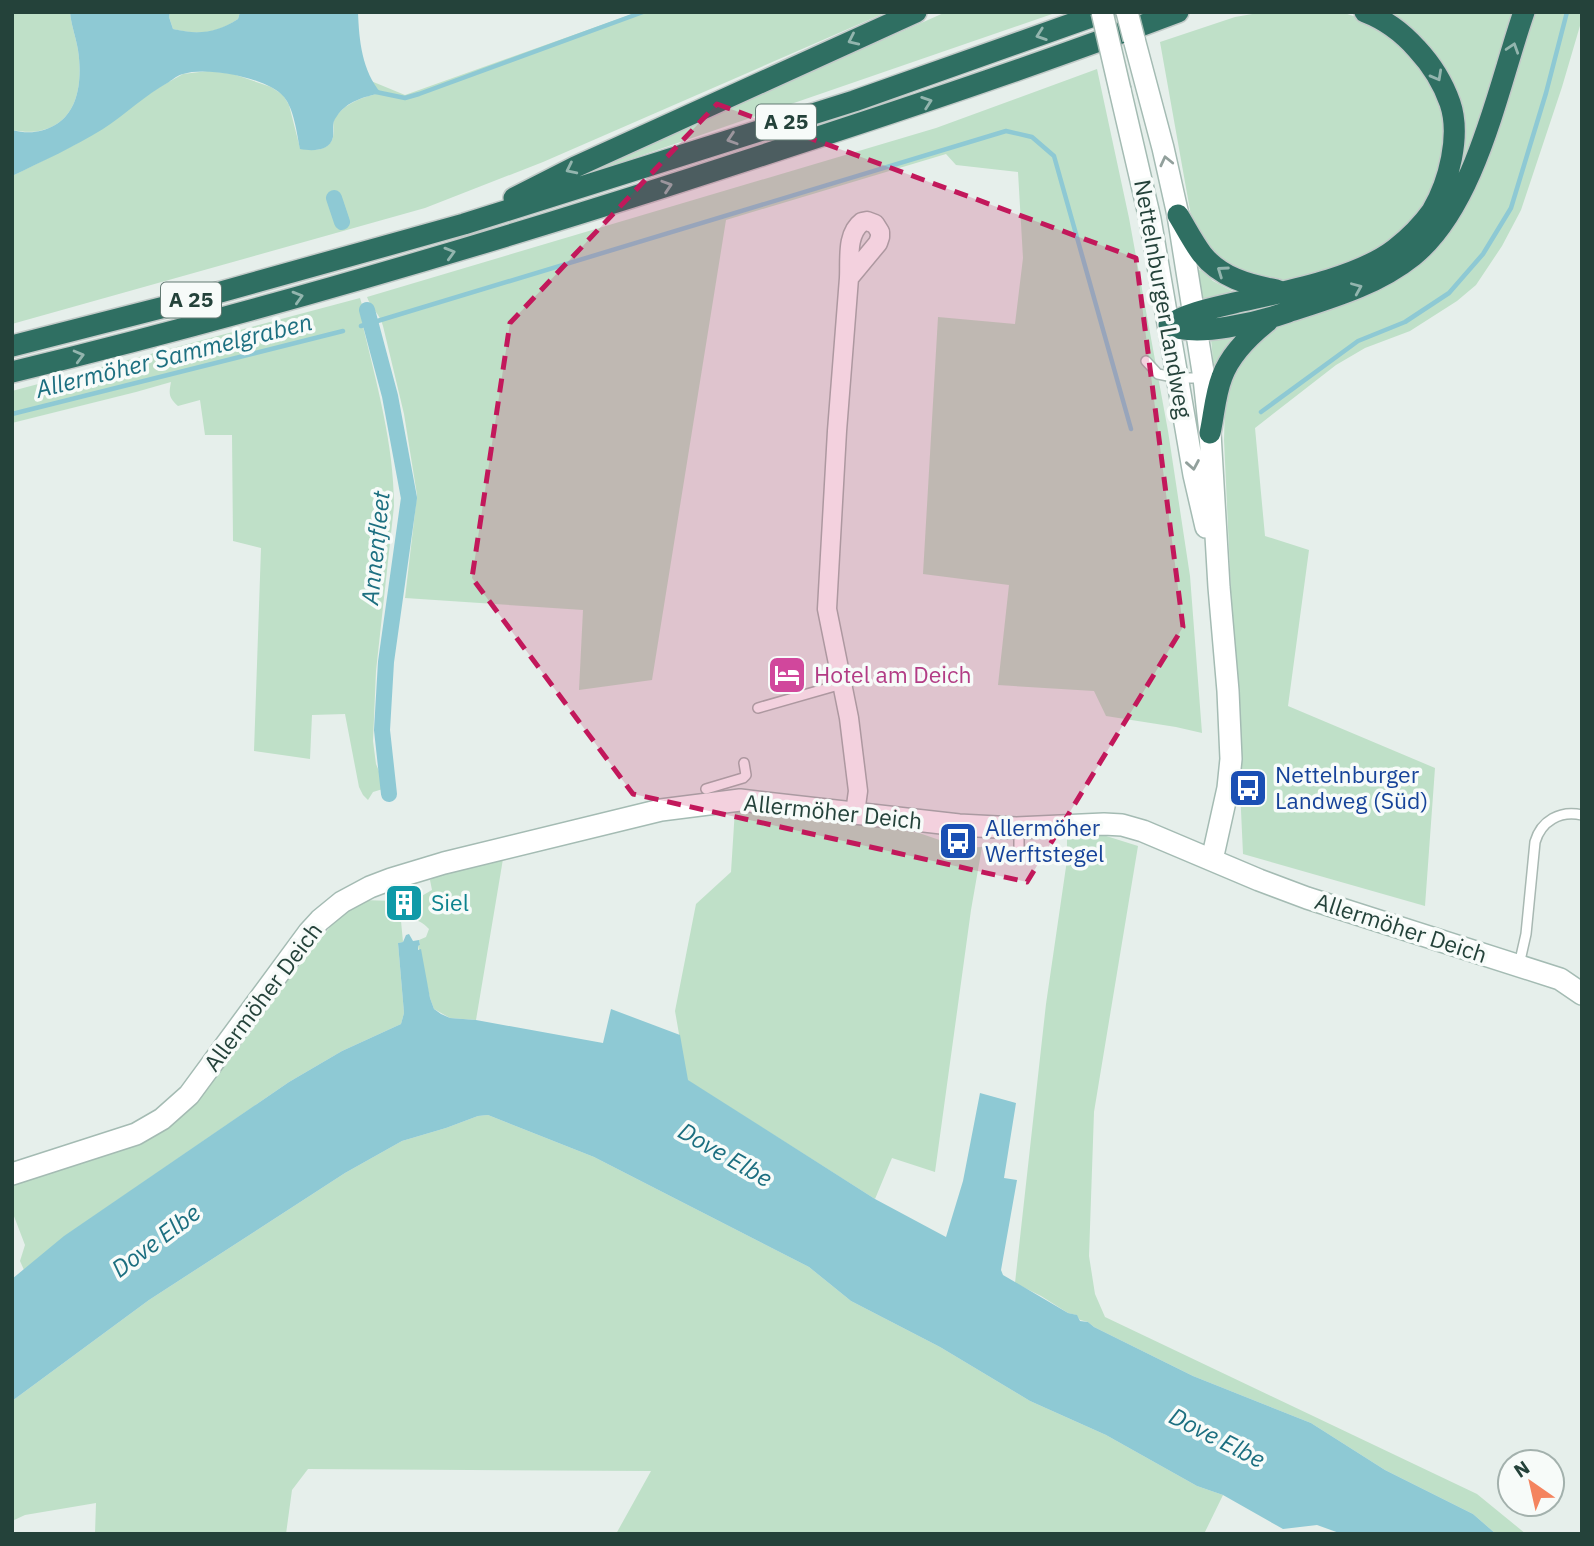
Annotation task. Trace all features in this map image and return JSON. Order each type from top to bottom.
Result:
[{"type":"highway","points":[[464,224],[575,167],[916,12]]},
{"type":"highway","name":"A 25","points":[[12,346],[179,304],[464,224],[854,101],[1103,12]]},
{"type":"highway","name":"A 25","points":[[12,372],[336,286],[586,212],[862,124],[1178,12]]},
{"type":"highway","points":[[1169,325],[1186,331],[1218,307],[1319,283],[1363,267],[1393,250],[1411,235],[1432,211],[1448,174],[1454,143],[1451,105],[1428,61],[1411,42],[1392,25],[1365,12]]},
{"type":"highway","points":[[1195,322],[1243,324],[1273,318],[1365,284],[1398,267],[1426,245],[1446,219],[1467,182],[1524,12]]},
{"type":"highway","points":[[1178,215],[1202,255],[1228,276],[1262,287],[1286,291]]},
{"type":"highway","points":[[1210,433],[1219,379],[1239,349],[1273,318]]},
{"type":"street","name":"Nettelnburger Landweg","points":[[1103,12],[1150,219],[1194,475],[1219,587]]},
{"type":"street","name":"Nettelnburger Landweg","points":[[1127,12],[1178,215],[1195,322],[1219,379]]},
{"type":"street","points":[[849,278],[827,609],[849,718],[858,791],[856,813]]},
{"type":"street","name":"Nettelnburger Landweg","points":[[1210,433],[1231,759],[1228,788],[1212,860]]},
{"type":"street","name":"Allermöher Deich","points":[[12,1174],[136,1134],[178,1107],[309,932],[331,911],[370,887],[444,863],[661,810],[740,800],[959,825],[1020,828],[1122,825],[1143,831],[1307,898],[1560,979],[1582,994]]},
{"type":"lane","points":[[1146,361],[1158,374],[1178,378],[1219,379]]},
{"type":"lane","points":[[758,708],[842,684]]},
{"type":"lane","points":[[706,789],[743,778],[746,775],[744,763]]},
{"type":"lane","points":[[1519,965],[1526,934],[1538,833],[1546,822],[1554,817],[1572,812],[1582,815]]},
{"type":"lane","points":[[1019,854],[1020,828]]},
{"type":"highlighted area","points":[[717,104],[1136,258],[1183,627],[1027,882],[633,794],[472,578],[510,323]]},
{"type":"green space","points":[[12,12],[70,12],[79,60],[77,92],[70,111],[63,119],[45,130],[12,130]]},
{"type":"green space","points":[[170,12],[240,12],[238,19],[230,24],[214,30],[191,32],[173,29]]},
{"type":"green space","points":[[638,12],[887,12],[543,162],[425,208],[12,324],[12,176],[76,144],[183,74],[208,71],[233,74],[271,87],[283,95],[289,105],[300,148],[320,149],[331,142],[334,121],[340,111],[356,101],[380,93],[371,81],[405,95]]},
{"type":"green space","points":[[946,12],[1058,12],[602,169],[600,165]]},
{"type":"green space","points":[[1264,12],[1344,13],[1369,21],[1406,47],[1435,87],[1446,124],[1440,172],[1429,201],[1391,243],[1352,264],[1300,283],[1271,282],[1235,271],[1211,252],[1193,227],[1160,42],[1235,17]]},
{"type":"green space","points":[[1383,12],[1517,12],[1471,149],[1457,174],[1461,125]]},
{"type":"green space","points":[[1534,12],[1582,12],[1582,19],[1521,210],[1502,246],[1476,285],[1457,301],[1410,331],[1365,348],[1336,365],[1255,428],[1265,536],[1309,550],[1288,706],[1435,768],[1425,906],[1243,854],[1224,440],[1225,407],[1233,373],[1246,354],[1276,328],[1364,297],[1409,270],[1459,216],[1476,185]]},
{"type":"green space","points":[[1097,69],[1129,218],[1168,431],[1190,576],[1202,733],[1106,716],[1094,691],[998,685],[1009,585],[923,574],[938,317],[1015,324],[1023,258],[1018,172],[956,165],[946,154],[726,220],[652,680],[579,690],[583,610],[405,598],[417,495],[404,414],[383,326],[367,297],[936,128]]},
{"type":"green space","points":[[1199,270],[1213,281],[1236,293],[1203,302]]},
{"type":"green space","points":[[360,298],[363,308],[362,322],[388,436],[394,506],[376,671],[373,741],[376,764],[386,788],[373,792],[368,800],[359,787],[345,714],[312,715],[310,759],[254,751],[261,548],[233,541],[232,435],[205,435],[200,400],[178,406],[170,395],[171,382],[12,423],[12,391]]},
{"type":"green space","points":[[1239,334],[1214,370],[1211,339]]},
{"type":"green space","points":[[735,809],[794,814],[919,833],[963,848],[982,847],[935,1172],[892,1158],[875,1199],[687,1080],[675,1011],[696,904],[731,872]]},
{"type":"green space","points":[[1103,835],[1138,846],[1094,1112],[1089,1256],[1095,1294],[1105,1317],[1477,1494],[1496,1510],[1496,1518],[1506,1518],[1526,1534],[1496,1534],[1473,1514],[1385,1470],[1311,1423],[1193,1376],[1080,1320],[1076,1315],[1015,1283],[1046,1004],[1067,860],[1067,837]]},
{"type":"green space","points":[[503,859],[476,1020],[450,1018],[434,1009],[418,946],[419,940],[426,937],[429,929],[416,920],[401,921],[403,942],[398,943],[404,1013],[401,1024],[342,1051],[289,1082],[65,1236],[24,1270],[20,1261],[25,1245],[12,1211],[12,1183],[192,1102],[330,927],[361,900],[395,901],[399,911],[413,910],[413,901],[432,890],[430,880],[438,875]]},
{"type":"green space","points":[[488,1115],[594,1157],[809,1267],[851,1301],[940,1347],[1030,1401],[1106,1435],[1197,1486],[1223,1495],[1204,1534],[616,1534],[651,1471],[308,1469],[292,1490],[286,1534],[95,1534],[96,1503],[25,1515],[12,1521],[12,1401],[149,1300],[345,1173],[402,1141]]},
{"type":"water","points":[[70,12],[170,12],[173,29],[199,32],[230,24],[238,19],[240,12],[358,12],[366,65],[381,93],[356,100],[341,111],[334,121],[331,142],[324,148],[304,150],[300,149],[290,108],[276,90],[237,75],[207,72],[183,74],[92,136],[12,176],[12,130],[34,132],[50,128],[63,119],[74,102],[79,81],[79,60]]},
{"type":"water","name":"Dove Elbe","points":[[409,934],[413,941],[419,940],[418,950],[421,949],[430,998],[434,1009],[441,1014],[450,1018],[476,1020],[603,1043],[611,1009],[680,1035],[688,1080],[875,1199],[946,1237],[963,1181],[980,1093],[1016,1103],[1004,1178],[1017,1180],[1001,1270],[1003,1275],[1068,1313],[1077,1315],[1080,1321],[1088,1322],[1193,1376],[1311,1423],[1385,1470],[1473,1514],[1496,1534],[1342,1534],[1317,1525],[1283,1529],[1223,1495],[1197,1486],[1106,1435],[1030,1401],[940,1347],[851,1301],[809,1267],[594,1157],[488,1115],[402,1141],[345,1173],[149,1300],[12,1401],[12,1279],[64,1236],[289,1082],[342,1051],[401,1024],[404,1013],[398,943],[403,942]]},
{"type":"waterway","points":[[376,92],[405,98],[419,94],[643,12]]},
{"type":"waterway","name":"Allermöher Sammelgraben","points":[[1261,412],[1358,341],[1405,322],[1449,293],[1483,254],[1511,208],[1567,12]]},
{"type":"waterway","points":[[361,326],[1006,131],[1032,137],[1054,156],[1131,429]]},
{"type":"waterway","points":[[334,198],[342,222]]},
{"type":"waterway","name":"Annenfleet","points":[[367,310],[390,396],[409,498],[386,662],[382,730],[389,794]]},
{"type":"waterway","name":"Allermöher Sammelgraben","points":[[12,414],[343,331]]},
{"type":"place","name":"Hotel am Deich","points":[[787,675]]},
{"type":"place","name":"Nettelnburger Landweg (Süd)","points":[[1248,788]]},
{"type":"place","name":"Allermöher Werftstegel","points":[[958,841]]},
{"type":"place","name":"Siel","points":[[404,903]]}]
